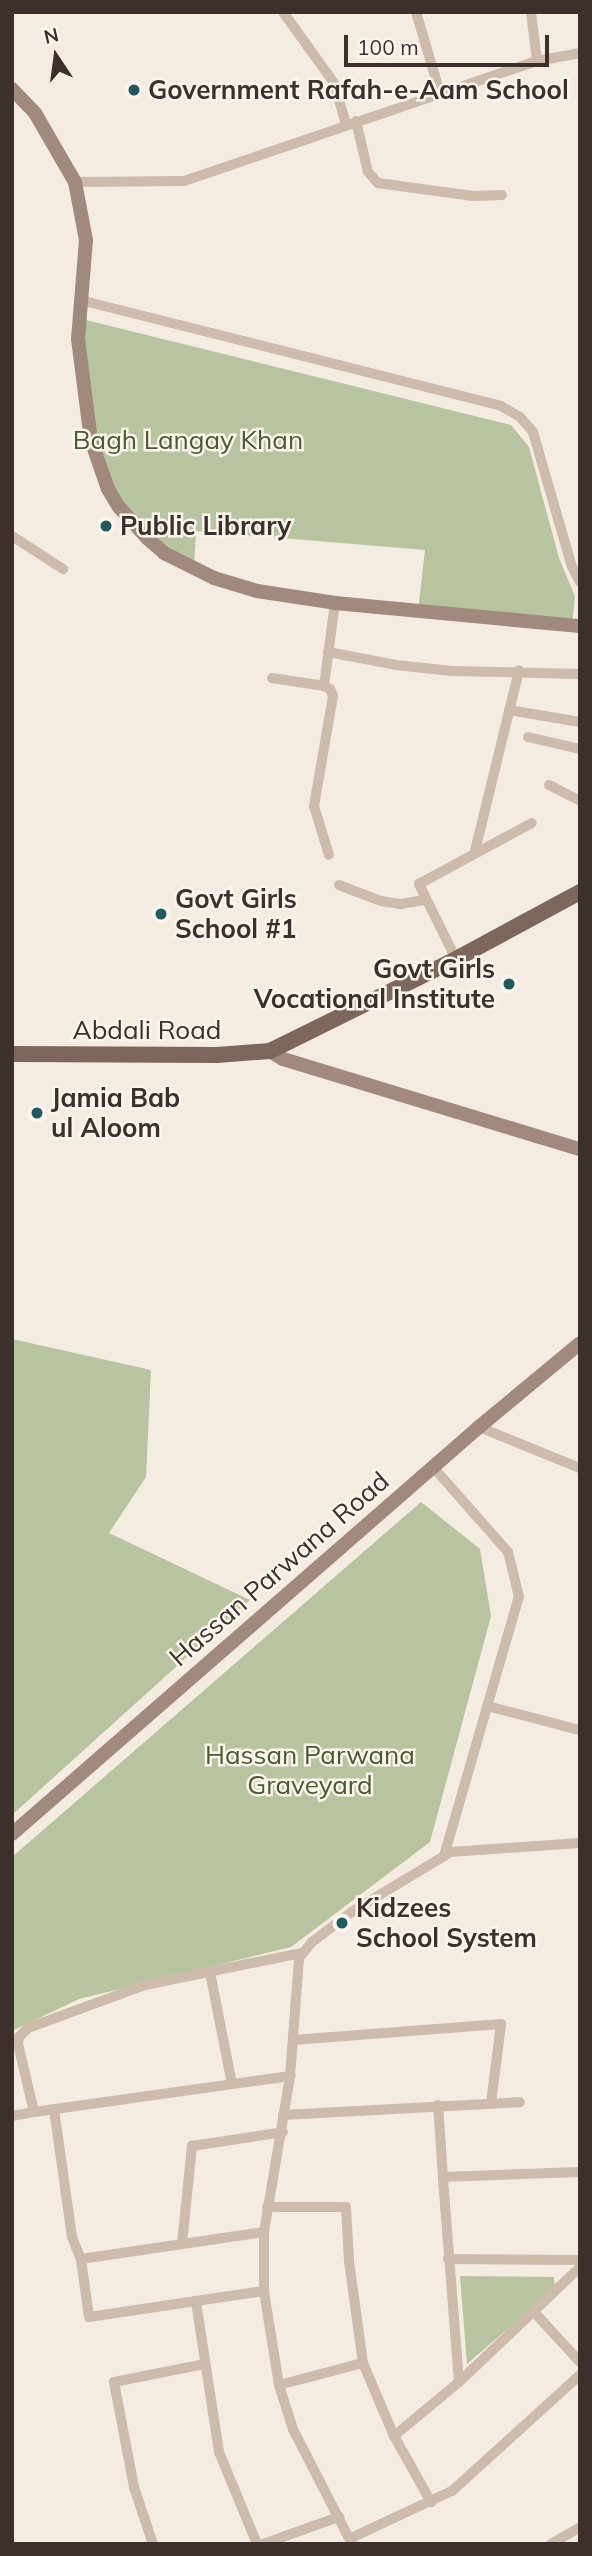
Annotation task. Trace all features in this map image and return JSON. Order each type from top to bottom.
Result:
[{"type":"main road","name":"Abdali Road","points":[[12,1055],[217,1055],[270,1051],[456,959],[580,892]]},
{"type":"street","points":[[283,12],[334,83],[368,172],[378,183],[473,196],[502,195]]},
{"type":"street","points":[[416,12],[440,93]]},
{"type":"street","points":[[531,12],[537,61]]},
{"type":"street","points":[[75,182],[184,181],[537,61],[580,53]]},
{"type":"street","points":[[12,89],[36,113],[75,182],[86,240],[78,339],[91,440],[108,489],[132,523],[164,553],[214,578],[257,591],[335,603],[580,626]]},
{"type":"street","points":[[80,300],[501,406],[520,417],[533,432],[572,567],[580,582]]},
{"type":"street","points":[[12,536],[63,569]]},
{"type":"street","points":[[324,686],[335,603]]},
{"type":"street","points":[[328,652],[396,665],[452,671],[519,670],[580,674]]},
{"type":"street","points":[[475,851],[519,670]]},
{"type":"street","points":[[272,678],[324,686],[330,689],[333,696],[314,813],[329,855]]},
{"type":"street","points":[[509,710],[580,722]]},
{"type":"street","points":[[528,737],[580,750]]},
{"type":"street","points":[[549,785],[580,801]]},
{"type":"street","points":[[456,959],[424,900],[419,888],[421,881],[532,823]]},
{"type":"street","points":[[339,885],[381,901],[401,904],[424,900]]},
{"type":"street","points":[[270,1051],[283,1059],[580,1149]]},
{"type":"street","name":"Hassan Parwana Road","points":[[12,1834],[479,1427],[580,1343]]},
{"type":"street","points":[[479,1427],[580,1468]]},
{"type":"street","points":[[433,1467],[508,1552],[519,1597],[444,1856]]},
{"type":"street","points":[[487,1706],[580,1730]]},
{"type":"street","points":[[34,2112],[18,2044],[19,2037],[28,2028],[124,1991],[301,1953],[353,1911],[450,1852],[580,1843]]},
{"type":"street","points":[[301,1953],[283,2132],[264,2232],[264,2291],[279,2385],[293,2429],[351,2541],[452,2491],[580,2375]]},
{"type":"street","points":[[210,1972],[232,2084]]},
{"type":"street","points":[[293,2040],[500,2024],[491,2103]]},
{"type":"street","points":[[12,2116],[290,2076]]},
{"type":"street","points":[[283,2115],[520,2102]]},
{"type":"street","points":[[438,2105],[459,2382]]},
{"type":"street","points":[[54,2109],[72,2237],[81,2259],[89,2317],[264,2291]]},
{"type":"street","points":[[181,2244],[192,2146],[283,2132]]},
{"type":"street","points":[[443,2177],[580,2172]]},
{"type":"street","points":[[267,2207],[346,2207],[349,2262],[363,2363],[394,2436],[431,2502]]},
{"type":"street","points":[[81,2259],[264,2232]]},
{"type":"street","points":[[448,2259],[580,2260]]},
{"type":"street","points":[[394,2436],[459,2382],[580,2267]]},
{"type":"street","points":[[196,2301],[219,2452],[257,2544]]},
{"type":"street","points":[[534,2312],[580,2362]]},
{"type":"street","points":[[279,2385],[363,2363]]},
{"type":"street","points":[[153,2544],[134,2487],[114,2382],[205,2364]]},
{"type":"street","points":[[263,2544],[339,2517]]},
{"type":"street","points":[[551,2544],[580,2527]]},
{"type":"green space","name":"Bagh Langay Khan","points":[[78,318],[511,425],[529,447],[559,558],[575,596],[572,625],[418,611],[425,550],[196,531],[194,568],[119,507],[91,440]]},
{"type":"green space","name":"Hassan Parwana Graveyard","points":[[12,1339],[151,1370],[146,1477],[109,1533],[250,1600],[12,1815]]},
{"type":"green space","name":"Hassan Parwana Graveyard","points":[[421,1502],[480,1549],[491,1616],[430,1842],[291,1947],[79,1999],[12,2031],[12,1857]]},
{"type":"green space","points":[[460,2276],[554,2277],[555,2288],[467,2364]]},
{"type":"place","name":"Government Rafah-e-Aam School","points":[[134,90]]},
{"type":"place","name":"Public Library","points":[[106,526]]},
{"type":"place","name":"Govt Girls School #1","points":[[161,914]]},
{"type":"place","name":"Govt Girls Vocational Institute","points":[[509,984]]},
{"type":"place","name":"Jamia Bab ul Aloom","points":[[37,1113]]},
{"type":"place","name":"Kidzees School System","points":[[342,1923]]}]
